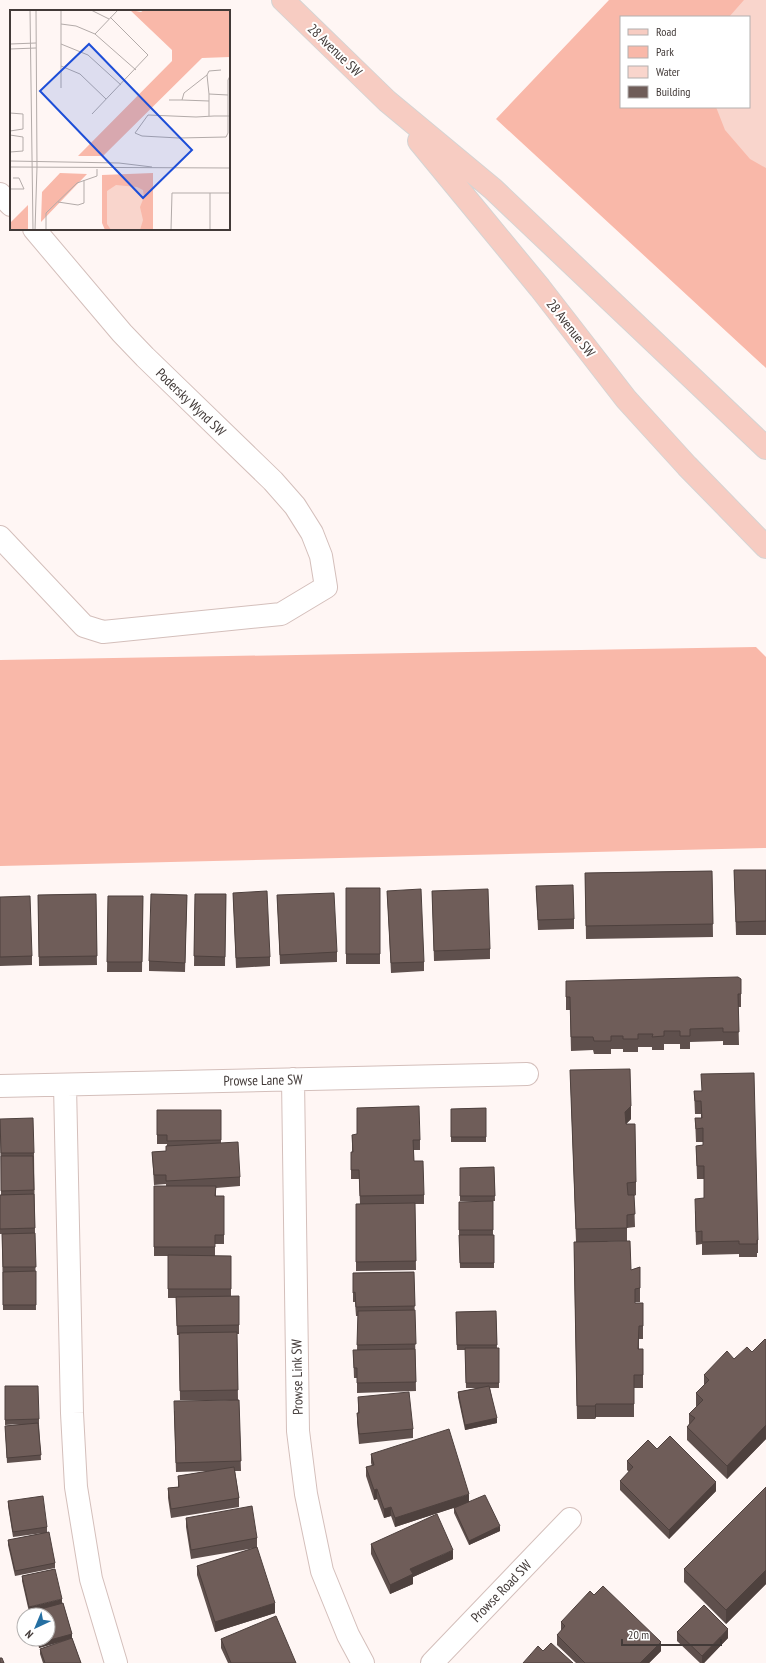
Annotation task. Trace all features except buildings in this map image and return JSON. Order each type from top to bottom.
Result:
[{"type":"main road","name":"28 Avenue SW","points":[[283,0],[387,101],[493,189],[766,448]]},
{"type":"main road","name":"28 Avenue SW","points":[[387,101],[540,288],[626,399],[687,466],[766,547]]},
{"type":"street","points":[[0,194],[10,204]]},
{"type":"street","name":"Podersky Wynd SW","points":[[0,537],[84,626],[103,632],[281,614],[326,587],[321,556],[312,533],[295,506],[273,481],[145,357],[101,309],[35,230]]},
{"type":"street","name":"Prowse Lane SW","points":[[0,1086],[527,1074]]},
{"type":"street","name":"Prowse Link SW","points":[[293,1079],[298,1431],[306,1494],[322,1571],[348,1636],[363,1663]]},
{"type":"street","points":[[65,1085],[72,1413],[76,1487],[91,1579],[116,1663]]},
{"type":"street","name":"Prowse Road SW","points":[[432,1663],[570,1519]]},
{"type":"green space","points":[[609,0],[766,0],[766,368],[496,119]]},
{"type":"green space","points":[[756,647],[766,657],[766,848],[0,866],[0,660]]},
{"type":"water","points":[[744,0],[766,0],[766,168],[750,159],[725,130],[716,108],[750,108],[750,16],[730,16]]}]
